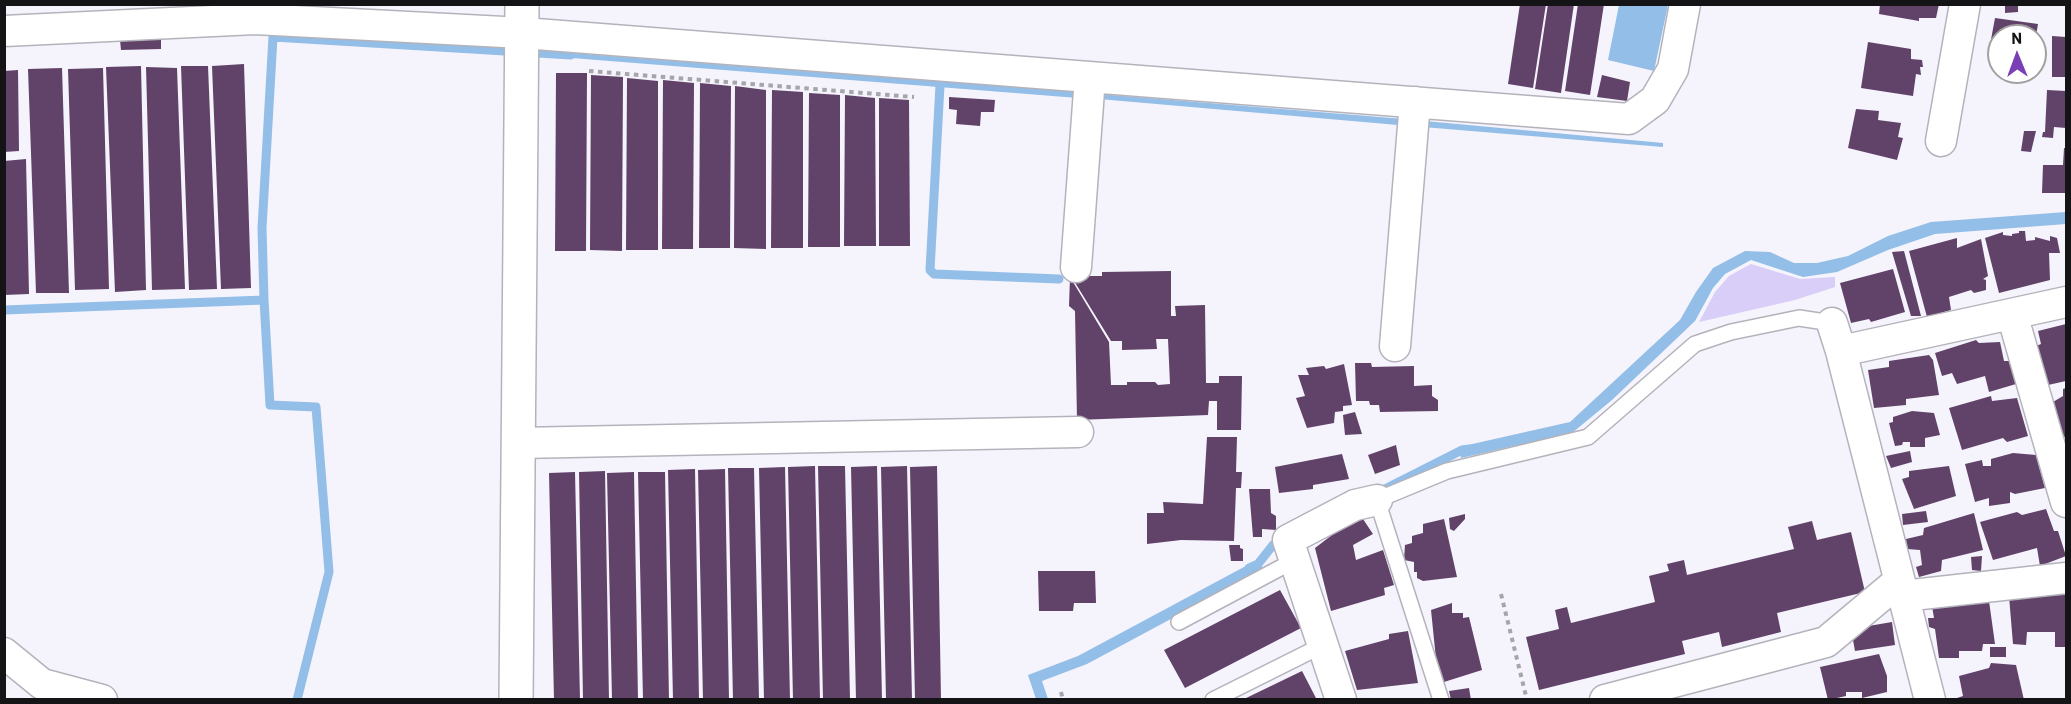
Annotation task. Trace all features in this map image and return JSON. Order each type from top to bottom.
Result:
[{"type":"street","points":[[4,31],[255,19],[522,19],[1090,77],[1629,119],[1655,100],[1673,69],[1686,4]]},
{"type":"street","points":[[1941,141],[1965,4]]},
{"type":"street","points":[[516,699],[522,19]]},
{"type":"street","points":[[1076,267],[1090,77]]},
{"type":"street","points":[[1395,346],[1415,102]]},
{"type":"street","points":[[1841,351],[2067,302]]},
{"type":"street","points":[[2012,314],[2067,502]]},
{"type":"street","points":[[1832,323],[1930,699]]},
{"type":"street","points":[[519,443],[1078,432]]},
{"type":"street","points":[[1341,699],[1288,540],[1355,505],[1377,500]]},
{"type":"street","points":[[1605,699],[1826,642],[1901,588],[2067,578]]},
{"type":"street","points":[[4,653],[42,684],[102,699]]},
{"type":"lane","points":[[1441,699],[1377,500],[1447,471],[1588,437],[1695,344],[1731,332],[1800,318],[1832,323]]},
{"type":"lane","points":[[1179,622],[1295,560]]},
{"type":"lane","points":[[1213,699],[1323,645]]},
{"type":"path","points":[[582,70],[914,98]]},
{"type":"path","points":[[1501,594],[1527,699]]},
{"type":"path","points":[[1061,692],[1063,699]]},
{"type":"shaded area","points":[[1751,264],[1800,279],[1835,277],[1835,287],[1795,300],[1699,322],[1715,292],[1729,276]]},
{"type":"water","points":[[1619,5],[1668,5],[1654,71],[1608,60]]},
{"type":"water","points":[[559,52],[1080,92],[1078,98],[559,57]]},
{"type":"water","points":[[1099,94],[1404,119],[1398,125],[1099,99]]},
{"type":"water","points":[[1425,121],[1663,143],[1663,147],[1423,127]]},
{"type":"water","points":[[2066,212],[2066,224],[1935,234],[1888,250],[1837,272],[1803,277],[1751,260],[1725,274],[1713,288],[1695,321],[1612,400],[1572,433],[1461,458],[1459,447],[1570,422],[1680,320],[1713,268],[1745,251],[1770,252],[1794,263],[1817,263],[1848,256],[1888,236],[1931,222]]},
{"type":"water","points":[[1257,560],[1264,569],[1087,664],[1042,681],[1048,699],[1036,699],[1028,675],[1078,656]]},
{"type":"building","points":[[1520,4],[1546,4],[1533,88],[1508,84]]},
{"type":"building","points":[[1548,4],[1574,4],[1561,93],[1535,89]]},
{"type":"building","points":[[1578,4],[1604,4],[1590,95],[1565,91]]},
{"type":"building","points":[[1880,4],[1939,4],[1936,18],[1919,18],[1919,21],[1879,14]]},
{"type":"building","points":[[2005,4],[2018,4],[2018,12],[2005,13]]},
{"type":"building","points":[[1995,18],[2038,24],[1994,24]]},
{"type":"building","points":[[2052,36],[2066,37],[2066,77],[2052,77]]},
{"type":"building","points":[[161,39],[161,49],[121,50],[120,40]]},
{"type":"building","points":[[1868,42],[1911,49],[1911,59],[1922,60],[1921,75],[1916,74],[1913,96],[1861,88]]},
{"type":"building","points":[[244,64],[251,288],[221,289],[212,66]]},
{"type":"building","points":[[141,66],[146,290],[115,292],[106,67]]},
{"type":"building","points":[[181,66],[208,66],[217,289],[189,290]]},
{"type":"building","points":[[146,67],[177,68],[185,289],[152,290]]},
{"type":"building","points":[[62,68],[69,293],[36,293],[28,69]]},
{"type":"building","points":[[103,68],[109,289],[75,290],[68,69]]},
{"type":"building","points":[[18,70],[19,151],[4,152],[4,71]]},
{"type":"building","points":[[556,73],[587,73],[586,251],[555,251]]},
{"type":"building","points":[[591,75],[623,77],[622,251],[590,250]]},
{"type":"building","points":[[1602,75],[1630,82],[1627,101],[1597,97]]},
{"type":"building","points":[[627,78],[658,81],[658,250],[626,250]]},
{"type":"building","points":[[663,80],[694,83],[693,249],[662,249]]},
{"type":"building","points":[[700,83],[731,86],[730,248],[699,248]]},
{"type":"building","points":[[735,86],[766,90],[766,249],[734,248]]},
{"type":"building","points":[[772,90],[803,92],[803,248],[771,248]]},
{"type":"building","points":[[2047,90],[2066,91],[2066,128],[2054,127],[2053,138],[2042,137],[2045,132]]},
{"type":"building","points":[[809,93],[840,95],[840,247],[808,247]]},
{"type":"building","points":[[845,95],[875,98],[876,246],[844,246]]},
{"type":"building","points":[[949,97],[995,100],[994,112],[981,112],[980,126],[956,124],[957,110],[949,109]]},
{"type":"building","points":[[879,98],[909,100],[910,246],[879,246]]},
{"type":"building","points":[[1856,109],[1879,111],[1878,120],[1901,123],[1898,137],[1903,138],[1897,160],[1848,148]]},
{"type":"building","points":[[2024,131],[2036,131],[2031,152],[2021,151]]},
{"type":"building","points":[[2064,148],[2066,148],[2066,193],[2042,193],[2043,165],[2063,165]]},
{"type":"building","points":[[26,159],[29,294],[4,295],[4,161]]},
{"type":"building","points":[[2019,231],[2025,231],[2026,241],[2035,240],[2035,237],[2050,241],[2050,236],[2057,238],[2060,253],[2049,253],[2050,280],[1999,293],[1985,238],[2003,232],[2003,235],[2012,236]]},
{"type":"building","points":[[1957,238],[1957,248],[1981,239],[1988,276],[1983,279],[1986,280],[1986,290],[1974,293],[1971,290],[1949,297],[1951,310],[1927,317],[1909,251]]},
{"type":"building","points":[[1904,251],[1921,316],[1911,316],[1892,252]]},
{"type":"building","points":[[1893,269],[1905,312],[1871,322],[1869,319],[1851,323],[1840,283]]},
{"type":"building","points":[[1171,271],[1171,316],[1176,316],[1175,306],[1205,305],[1206,383],[1219,383],[1219,376],[1242,376],[1241,430],[1217,430],[1217,401],[1209,401],[1208,415],[1077,420],[1075,311],[1069,306],[1070,277],[1109,342],[1111,385],[1127,385],[1127,382],[1155,382],[1158,385],[1170,384],[1168,339],[1156,339],[1157,349],[1122,350],[1122,341],[1111,341],[1071,276],[1102,276],[1102,272]]},
{"type":"building","points":[[2066,324],[2066,381],[2048,385],[2036,346],[2041,344],[2038,331]]},
{"type":"building","points":[[1976,340],[1979,343],[2000,342],[2004,361],[2009,361],[2016,384],[1989,392],[1985,376],[1957,384],[1952,373],[1942,376],[1935,353]]},
{"type":"building","points":[[1929,355],[1933,360],[1939,395],[1906,399],[1906,405],[1874,408],[1868,370],[1889,367],[1889,361]]},
{"type":"building","points":[[1355,363],[1371,363],[1372,367],[1414,366],[1414,386],[1432,385],[1432,396],[1438,400],[1438,411],[1380,412],[1379,405],[1370,405],[1369,401],[1356,401]]},
{"type":"building","points":[[1344,364],[1352,405],[1343,406],[1343,411],[1335,412],[1334,423],[1307,428],[1296,398],[1305,396],[1298,375],[1309,375],[1306,368],[1324,366],[1326,369]]},
{"type":"building","points":[[2066,388],[2066,436],[2063,438],[2053,402],[2063,396],[2063,389]]},
{"type":"building","points":[[1991,396],[1992,401],[2017,398],[2028,436],[2007,442],[2003,438],[1962,450],[1949,408]]},
{"type":"building","points":[[1912,411],[1934,413],[1940,435],[1925,438],[1925,447],[1910,447],[1910,442],[1903,442],[1902,445],[1895,446],[1889,423],[1893,422],[1893,417]]},
{"type":"building","points":[[1355,412],[1362,434],[1345,435],[1343,415]]},
{"type":"building","points":[[1207,437],[1237,437],[1236,472],[1242,472],[1241,488],[1236,488],[1234,541],[1181,540],[1147,544],[1147,513],[1164,513],[1163,502],[1203,504]]},
{"type":"building","points":[[1396,445],[1400,465],[1375,474],[1368,455]]},
{"type":"building","points":[[1910,451],[1912,462],[1891,468],[1886,456]]},
{"type":"building","points":[[2013,453],[2036,455],[2045,488],[2015,494],[2010,492],[2010,503],[1989,506],[1989,498],[1975,502],[1965,464],[1982,460],[1983,466],[1991,466],[1991,459]]},
{"type":"building","points":[[1342,454],[1349,479],[1313,485],[1313,489],[1279,493],[1275,467]]},
{"type":"building","points":[[815,466],[820,700],[793,700],[788,467]]},
{"type":"building","points":[[818,466],[845,466],[850,700],[823,700]]},
{"type":"building","points":[[877,466],[882,700],[856,700],[851,467]]},
{"type":"building","points":[[907,466],[912,700],[886,700],[881,467]]},
{"type":"building","points":[[937,466],[941,700],[915,700],[910,467]]},
{"type":"building","points":[[1949,466],[1956,496],[1914,509],[1902,479],[1909,477],[1909,471]]},
{"type":"building","points":[[785,467],[790,700],[764,700],[759,468]]},
{"type":"building","points":[[728,468],[754,468],[759,700],[733,700]]},
{"type":"building","points":[[695,469],[699,700],[673,700],[668,470]]},
{"type":"building","points":[[725,469],[729,700],[703,700],[698,470]]},
{"type":"building","points":[[605,471],[609,700],[583,700],[579,472]]},
{"type":"building","points":[[575,472],[580,700],[554,700],[549,473]]},
{"type":"building","points":[[634,472],[638,700],[612,700],[607,473]]},
{"type":"building","points":[[638,472],[665,472],[669,700],[643,700]]},
{"type":"building","points":[[1249,489],[1270,489],[1271,513],[1276,516],[1276,530],[1262,529],[1262,537],[1253,537]]},
{"type":"building","points":[[2046,509],[2054,531],[2058,531],[2066,556],[2040,566],[2037,548],[1993,560],[1980,522],[2017,512],[2022,515]]},
{"type":"building","points":[[1926,511],[1928,522],[1903,525],[1902,514]]},
{"type":"building","points":[[1974,513],[1983,550],[1942,560],[1941,571],[1919,577],[1916,567],[1922,565],[1920,550],[1907,549],[1906,539],[1923,535],[1924,528]]},
{"type":"building","points":[[1465,514],[1465,519],[1454,531],[1450,529],[1449,518]]},
{"type":"building","points":[[1363,519],[1373,534],[1353,545],[1356,560],[1383,550],[1394,585],[1384,588],[1385,595],[1331,611],[1315,548],[1336,532]]},
{"type":"building","points":[[1444,519],[1457,577],[1423,581],[1417,578],[1417,572],[1414,572],[1414,562],[1404,560],[1405,545],[1412,543],[1412,536],[1423,533],[1423,524]]},
{"type":"building","points":[[1812,521],[1817,540],[1851,532],[1865,592],[1777,613],[1781,632],[1722,647],[1719,632],[1682,641],[1685,654],[1539,690],[1526,637],[1559,629],[1555,610],[1567,607],[1571,623],[1655,602],[1649,576],[1669,571],[1667,564],[1684,560],[1687,575],[1794,549],[1788,527]]},
{"type":"building","points":[[1229,545],[1240,545],[1243,549],[1243,561],[1231,561]]},
{"type":"building","points":[[1982,556],[1981,571],[1972,570],[1971,557]]},
{"type":"building","points":[[1038,571],[1095,571],[1096,603],[1074,603],[1073,611],[1039,611]]},
{"type":"building","points":[[1280,590],[1301,628],[1185,688],[1164,650]]},
{"type":"building","points":[[2066,595],[2066,647],[2055,647],[2055,632],[2027,632],[2026,645],[2013,644],[2009,596]]},
{"type":"building","points":[[1989,601],[1995,644],[1983,644],[1982,651],[1959,651],[1959,658],[1939,658],[1935,629],[1929,627],[1928,618],[1934,618],[1932,606]]},
{"type":"building","points":[[1452,603],[1452,613],[1463,613],[1463,618],[1469,617],[1482,670],[1444,682],[1436,659],[1431,610]]},
{"type":"building","points":[[1892,622],[1895,645],[1855,651],[1851,629]]},
{"type":"building","points":[[1408,631],[1418,683],[1357,690],[1345,651],[1389,639],[1389,634]]},
{"type":"building","points":[[1990,647],[2006,647],[2006,657],[1990,657]]},
{"type":"building","points":[[1879,654],[1887,676],[1887,692],[1862,698],[1862,692],[1846,692],[1846,696],[1828,700],[1820,667]]},
{"type":"building","points":[[1991,663],[2016,665],[2024,700],[1951,700],[1963,696],[1959,676],[1989,668]]},
{"type":"building","points":[[1302,671],[1317,700],[1242,700]]},
{"type":"building","points":[[1469,688],[1471,700],[1451,700],[1449,691]]},
{"type":"waterway","points":[[297,700],[329,572],[316,407],[270,405],[262,228],[273,37],[571,55]]},
{"type":"waterway","points":[[940,85],[930,270],[934,274],[1059,279]]},
{"type":"waterway","points":[[4,310],[264,300]]},
{"type":"waterway","points":[[1379,492],[1462,450],[1470,449]]},
{"type":"waterway","points":[[1249,568],[1258,564],[1273,545],[1284,539]]}]
